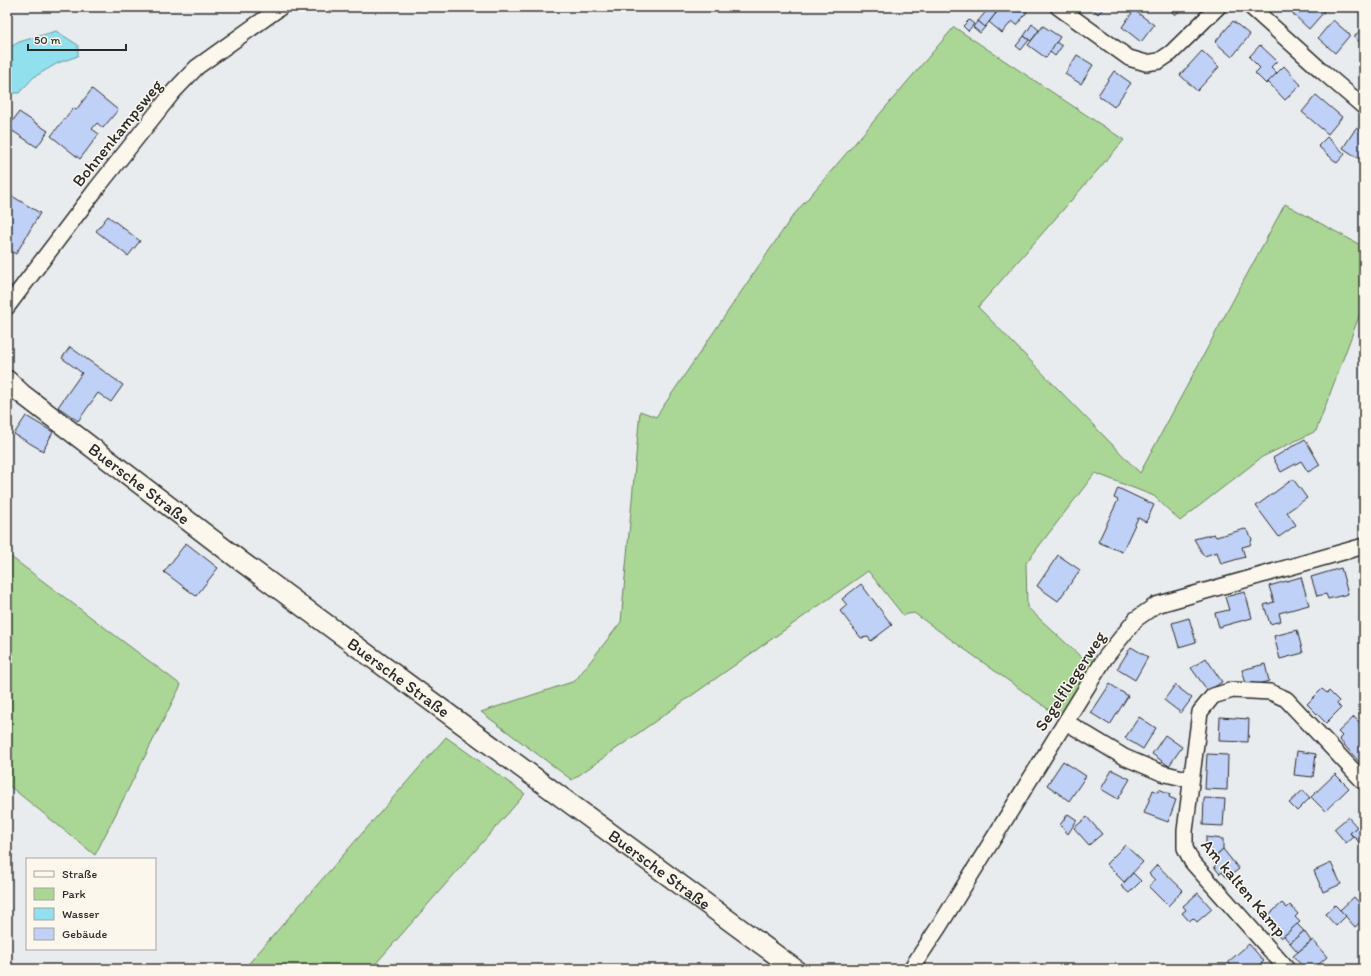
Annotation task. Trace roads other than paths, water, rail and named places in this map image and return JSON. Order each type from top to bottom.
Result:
[{"type":"main road","name":"Buersche Straße","points":[[7,380],[28,398],[242,562],[795,969]]},
{"type":"street","name":"Bohnenkampsweg","points":[[7,307],[97,188],[174,91],[197,67],[281,7]]},
{"type":"street","points":[[1058,7],[1129,58],[1146,63],[1158,61],[1171,53],[1218,7]]},
{"type":"street","points":[[1252,7],[1322,71],[1364,106]]},
{"type":"street","name":"Segelfliegerweg","points":[[911,969],[940,925],[1105,658],[1136,619],[1156,605],[1364,546]]},
{"type":"street","name":"Am kalten Kamp","points":[[1287,969],[1192,862],[1185,848],[1185,831],[1200,712],[1212,696],[1233,690],[1270,692],[1286,699],[1364,782]]},
{"type":"street","points":[[1066,722],[1124,757],[1162,773],[1191,780]]},
{"type":"water","points":[[56,31],[78,45],[78,56],[58,63],[34,77],[19,93],[7,93],[7,49],[19,42]]}]
